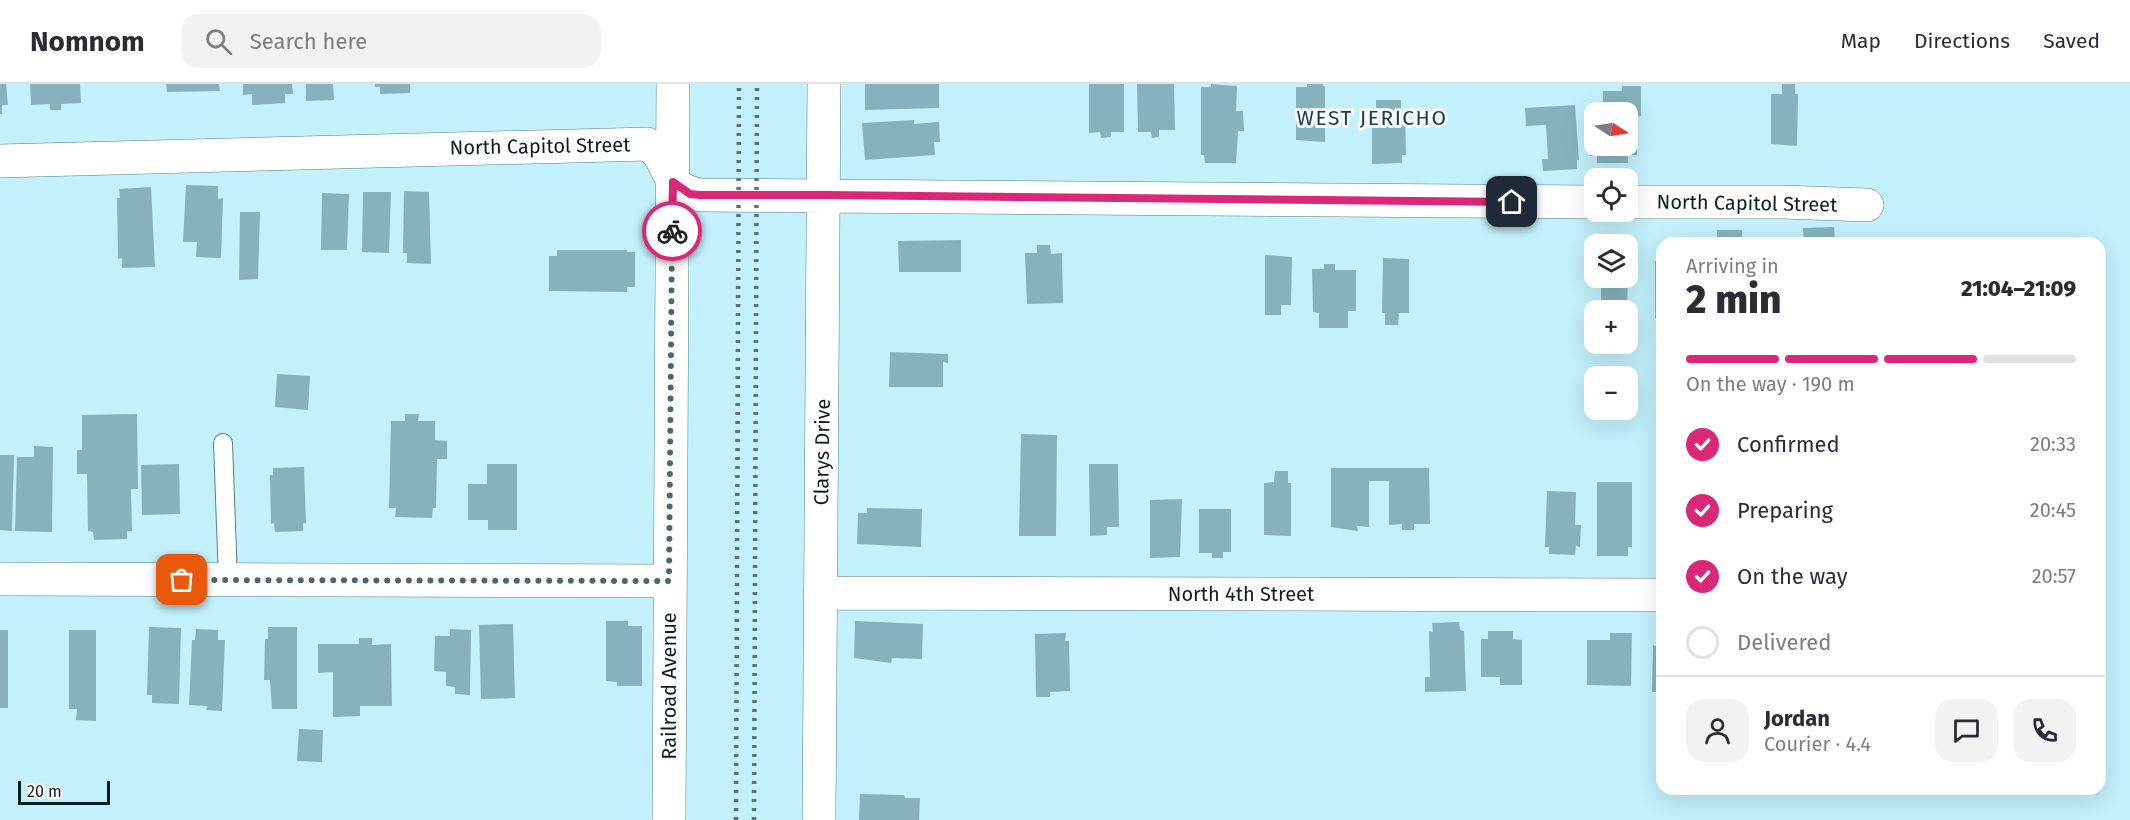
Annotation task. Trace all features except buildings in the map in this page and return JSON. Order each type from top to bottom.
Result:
[{"type":"street","name":"Railroad Avenue","points":[[669,820],[673,84]]},
{"type":"street","name":"Clarys Drive","points":[[819,820],[824,84]]},
{"type":"street","name":"North Capitol Street","points":[[0,161],[647,144],[657,150],[673,182]]},
{"type":"street","points":[[673,182],[690,194],[700,195],[1584,202]]},
{"type":"street","name":"North Capitol Street","points":[[1638,202],[1867,205]]},
{"type":"street","points":[[0,579],[669,581]]},
{"type":"street","name":"North 4th Street","points":[[820,593],[1656,595]]},
{"type":"lane","points":[[223,443],[228,580]]},
{"type":"railway","points":[[736,820],[739,84]]},
{"type":"railway","points":[[754,820],[757,84]]},
{"type":"way so far","points":[[182,580],[669,581],[672,231]]},
{"type":"district","name":"WEST JERICHO","points":[[1372,118]]},
{"type":"route","points":[[672,231],[673,182],[690,194],[738,197],[824,195],[1512,202]]}]
